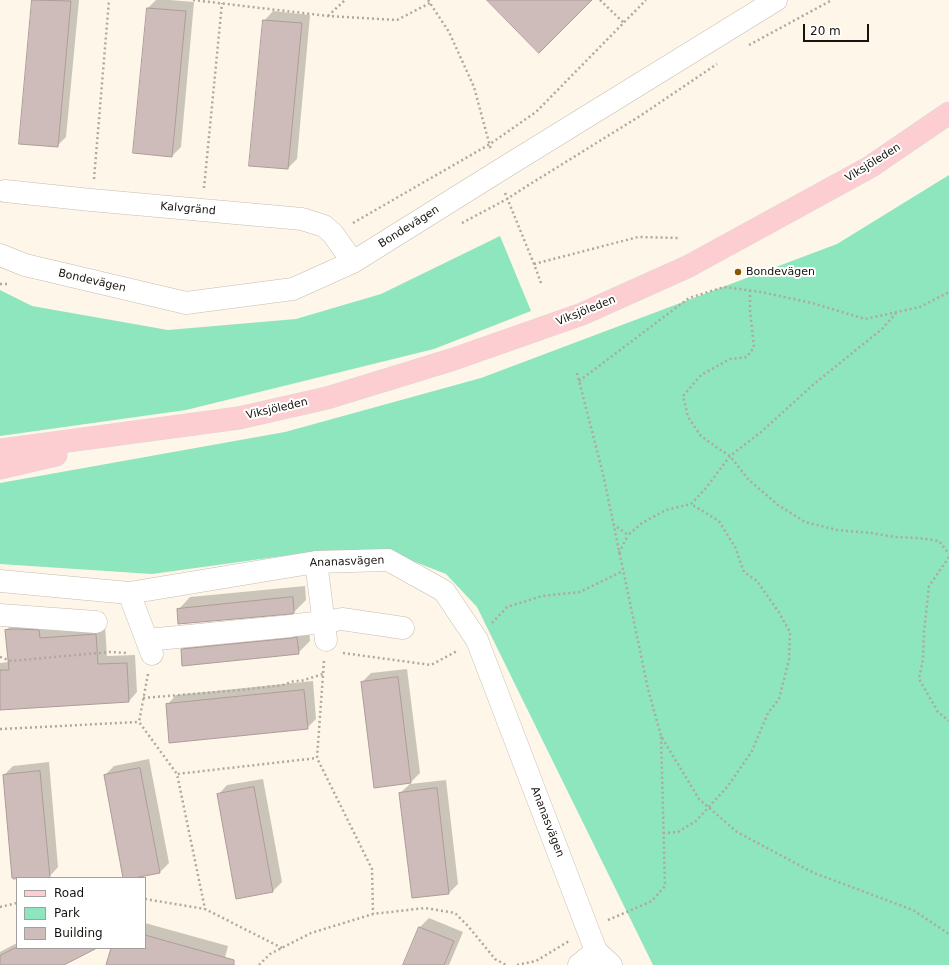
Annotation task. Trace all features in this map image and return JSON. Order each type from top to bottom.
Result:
[{"type":"main road","name":"Viksjöleden","points":[[0,450],[239,418],[327,398],[454,359],[582,314],[701,260],[870,167],[949,113]]},
{"type":"main road","name":"Viksjöleden","points":[[0,468],[188,426]]},
{"type":"street","name":"Bondevägen","points":[[0,255],[25,265],[186,302],[293,289],[354,262],[776,0]]},
{"type":"street","name":"Kalvgränd","points":[[5,191],[302,219],[324,226],[333,234],[354,262]]},
{"type":"street","name":"Ananasvägen","points":[[0,581],[129,593],[316,562],[388,560],[444,590],[478,640],[588,930],[603,958]]},
{"type":"street","points":[[316,562],[328,643]]},
{"type":"street","points":[[129,593],[150,647],[293,626],[328,643]]},
{"type":"street","points":[[0,615],[96,622]]},
{"type":"street","points":[[328,643],[342,619],[403,628]]},
{"type":"street","points":[[579,965],[603,958]]},
{"type":"path","points":[[91,200],[109,0]]},
{"type":"path","points":[[193,0],[328,16],[397,20],[429,1],[449,32],[474,87],[497,172],[541,283]]},
{"type":"path","points":[[328,16],[345,0]]},
{"type":"path","points":[[600,0],[624,23]]},
{"type":"path","points":[[333,234],[490,144],[536,112],[646,0]]},
{"type":"path","points":[[743,48],[832,0]]},
{"type":"path","points":[[202,210],[222,3]]},
{"type":"path","points":[[507,198],[640,116],[723,61]]},
{"type":"path","points":[[534,264],[638,237],[678,238]]},
{"type":"path","points":[[0,284],[14,284]]},
{"type":"path","points":[[579,381],[689,298],[724,287],[750,290],[812,303],[865,319],[920,307],[949,292]]},
{"type":"path","points":[[750,290],[750,311],[754,347],[747,357],[730,359],[701,375],[683,396],[688,417],[701,436],[730,456],[748,479],[778,505],[806,522],[837,530],[939,541],[949,554]]},
{"type":"path","points":[[619,554],[628,535],[642,523],[666,510],[690,504],[706,488],[730,456],[761,432],[814,384],[882,329],[896,313]]},
{"type":"path","points":[[517,965],[536,961],[588,930],[652,901],[665,886],[661,736],[648,689],[602,474],[577,373]]},
{"type":"path","points":[[663,833],[678,832],[696,821],[728,786],[752,751],[768,713],[779,699],[789,660],[790,632],[778,611],[757,581],[744,572],[735,547],[719,521],[690,504]]},
{"type":"path","points":[[613,523],[628,535]]},
{"type":"path","points":[[949,557],[929,586],[924,632],[923,659],[919,679],[938,712],[949,721]]},
{"type":"path","points":[[373,914],[372,870],[318,758],[323,674],[328,643],[431,665],[478,640],[507,607],[542,596],[580,592],[623,570]]},
{"type":"path","points":[[0,657],[11,661],[150,647],[138,722],[177,774],[205,909]]},
{"type":"path","points":[[143,698],[283,685],[294,681],[302,682],[323,674]]},
{"type":"path","points":[[0,729],[138,722]]},
{"type":"path","points":[[661,736],[699,798],[737,832],[814,873],[913,910],[949,934]]},
{"type":"path","points":[[177,774],[318,758]]},
{"type":"path","points":[[146,899],[205,909],[282,948]]},
{"type":"path","points":[[0,907],[16,903]]},
{"type":"path","points":[[259,965],[270,954],[311,933],[373,914],[425,908],[455,912],[495,959],[506,965]]},
{"type":"green space","points":[[949,175],[949,965],[653,965],[477,607],[446,574],[397,555],[319,551],[152,574],[0,564],[0,483],[285,432],[481,378],[837,244]]},
{"type":"green space","points":[[500,236],[531,311],[434,349],[186,410],[0,436],[0,290],[32,306],[168,330],[296,319],[381,294]]},
{"type":"building","points":[[32,0],[71,1],[58,147],[19,144]]},
{"type":"building","points":[[487,0],[592,0],[539,53]]},
{"type":"building","points":[[147,8],[186,11],[172,157],[133,153]]},
{"type":"building","points":[[263,20],[302,23],[288,169],[249,166]]},
{"type":"building","points":[[293,597],[294,613],[291,614],[178,624],[177,609]]},
{"type":"building","points":[[5,630],[39,630],[40,638],[96,634],[98,664],[127,663],[129,702],[0,710],[0,670],[9,670]]},
{"type":"building","points":[[297,637],[299,654],[182,666],[181,649]]},
{"type":"building","points":[[398,677],[411,783],[374,788],[361,682]]},
{"type":"building","points":[[304,690],[308,729],[169,743],[166,704]]},
{"type":"building","points":[[140,768],[160,873],[139,877],[123,877],[104,775]]},
{"type":"building","points":[[40,771],[50,877],[12,878],[3,775]]},
{"type":"building","points":[[254,787],[273,892],[236,899],[217,794]]},
{"type":"building","points":[[437,788],[449,894],[412,898],[399,793]]},
{"type":"building","points":[[419,927],[454,941],[444,965],[403,965]]},
{"type":"building","points":[[146,935],[234,960],[234,965],[106,965],[111,949],[146,949]]},
{"type":"building","points":[[15,948],[95,949],[64,965],[0,965],[0,956]]},
{"type":"place","name":"Bondevägen","points":[[738,272]]}]
